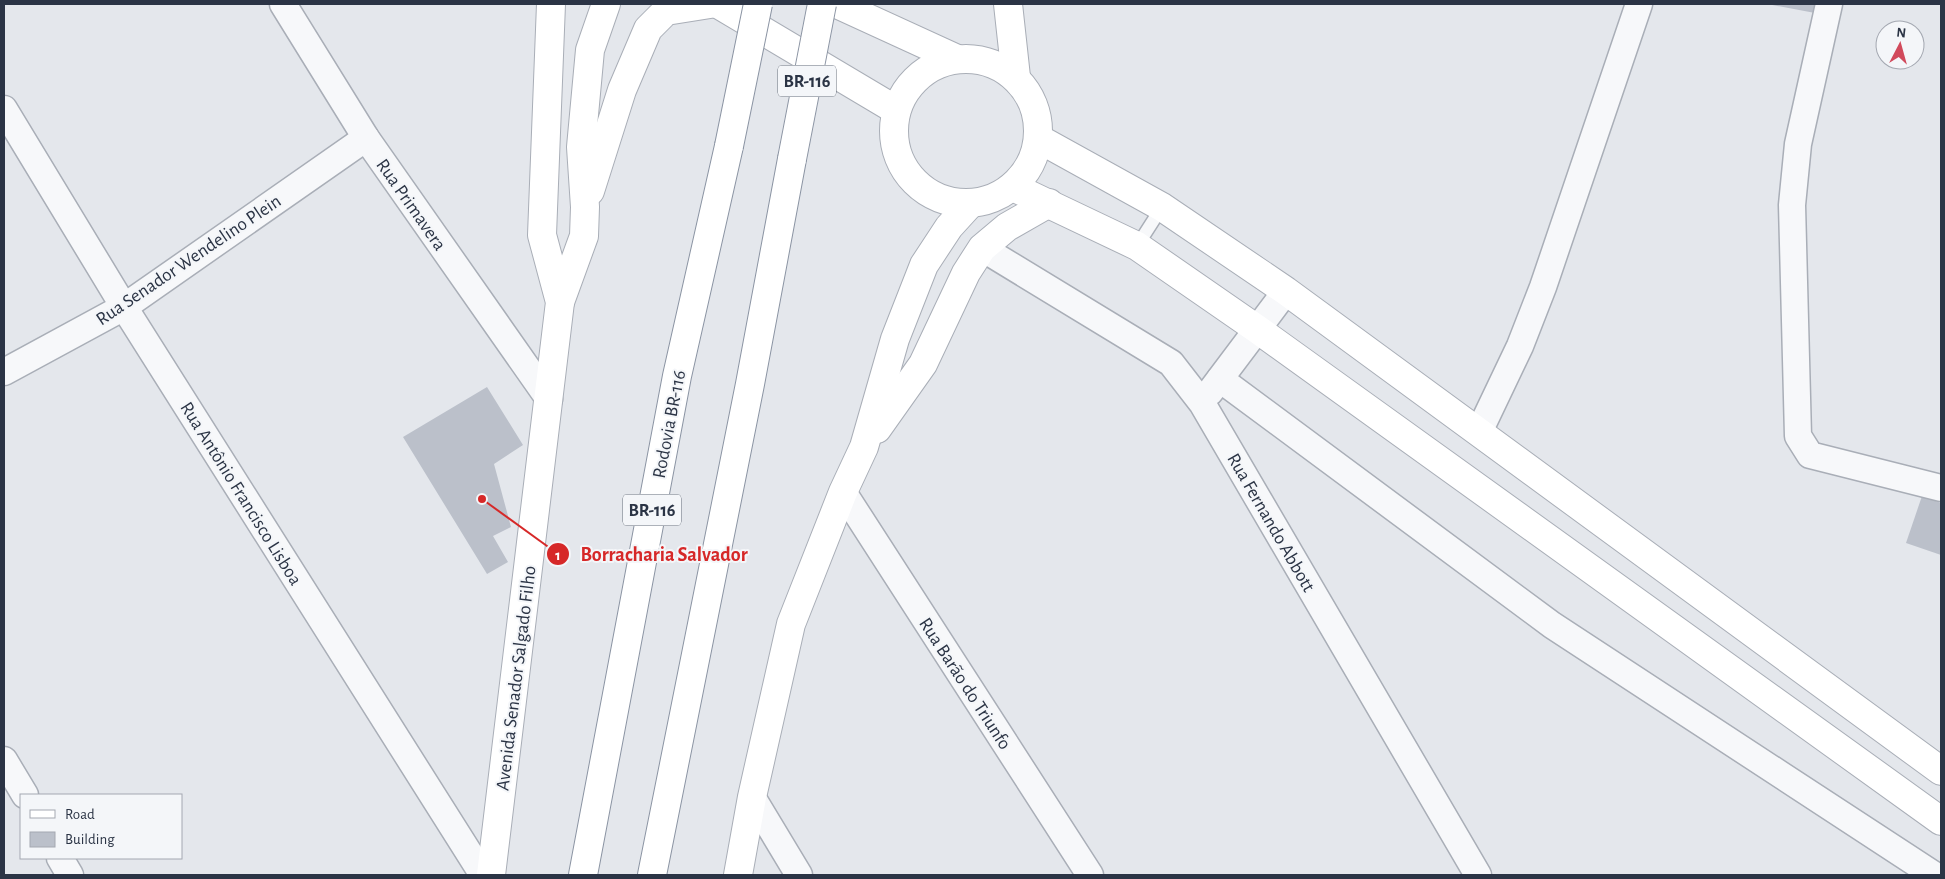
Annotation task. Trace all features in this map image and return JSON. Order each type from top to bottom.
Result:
[{"type":"main road","name":"Avenida Senador Salgado Filho","points":[[491,875],[560,302],[542,235],[551,4]]},
{"type":"main road","points":[[560,302],[584,236],[585,207],[581,147],[590,50],[606,4]]},
{"type":"main road","points":[[585,207],[622,90],[648,29],[666,11],[710,4]]},
{"type":"main road","points":[[718,4],[896,110]]},
{"type":"main road","name":"Rodovia BR-116","points":[[583,875],[677,376],[729,146],[758,4]]},
{"type":"main road","name":"BR-116","points":[[652,875],[750,384],[822,4]]},
{"type":"main road","points":[[837,4],[956,59]]},
{"type":"main road","points":[[1008,4],[1016,78]]},
{"type":"main road","points":[[956,59],[978,59],[998,65],[1016,78],[1030,95],[1038,117],[1039,139],[1034,157],[1026,174],[1013,187],[993,199],[970,204],[947,202],[925,192],[911,178],[900,162],[894,142],[896,110],[900,99],[915,79],[934,65],[956,59]]},
{"type":"main road","points":[[1039,139],[1162,207],[1286,291],[1941,771]]},
{"type":"main road","points":[[1013,187],[1049,202],[1138,246],[1257,329],[1941,821]]},
{"type":"main road","points":[[864,447],[923,364],[966,273],[982,248],[1007,227],[1049,202]]},
{"type":"main road","points":[[738,875],[752,797],[790,624],[843,492],[864,447],[895,339],[924,265],[949,227],[970,204]]},
{"type":"street","name":"Rua Primavera","points":[[283,4],[366,138],[549,399]]},
{"type":"street","points":[[1479,432],[1520,346],[1543,287],[1639,4]]},
{"type":"street","points":[[1830,4],[1798,144],[1792,205],[1798,436],[1810,456],[1941,488]]},
{"type":"street","name":"Rua Antônio Francisco Lisboa","points":[[4,110],[124,307],[483,875]]},
{"type":"street","name":"Rua Senador Wendelino Plein","points":[[4,372],[124,307],[366,138]]},
{"type":"street","name":"Rua Fernando Abbott","points":[[982,248],[1171,363],[1202,403],[1478,875]]},
{"type":"street","points":[[1202,403],[1286,291]]},
{"type":"street","points":[[1220,379],[1552,625],[1934,875]]},
{"type":"street","name":"Rua Barão do Triunfo","points":[[843,492],[1090,875]]},
{"type":"street","points":[[6,770],[24,794]]},
{"type":"street","points":[[752,797],[799,875]]},
{"type":"street","points":[[61,859],[70,875]]},
{"type":"lane","points":[[1138,246],[1162,207]]},
{"type":"building","points":[[1767,4],[1817,4],[1815,13]]},
{"type":"building","points":[[487,387],[523,445],[494,464],[511,527],[493,536],[508,562],[487,574],[403,437]]},
{"type":"building","points":[[1922,496],[1941,503],[1941,555],[1906,543]]},
{"type":"place","name":"Borracharia Salvador","points":[[482,499]]}]
